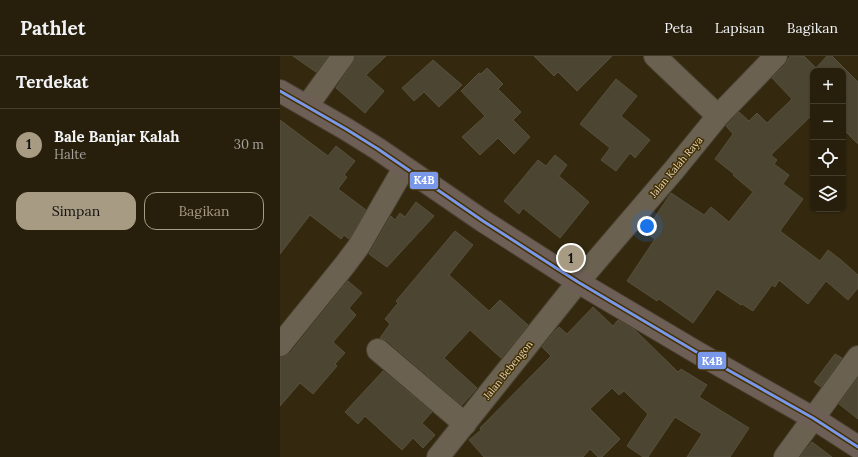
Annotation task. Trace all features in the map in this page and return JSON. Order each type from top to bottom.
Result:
[{"type":"highway","points":[[280,91],[378,149],[489,225],[578,282],[686,346],[813,418],[858,447]]},
{"type":"street","points":[[307,106],[344,56]]},
{"type":"street","points":[[655,56],[718,116]]},
{"type":"street","name":"Jalan Kalah Raya","points":[[578,282],[718,116],[776,56]]},
{"type":"street","points":[[280,346],[344,266],[358,246],[404,168]]},
{"type":"street","name":"Jalan Bebengon","points":[[438,457],[578,282]]},
{"type":"street","points":[[378,350],[465,424]]},
{"type":"street","points":[[785,457],[858,358]]},
{"type":"building","points":[[293,56],[328,56],[316,72]]},
{"type":"building","points":[[355,56],[386,56],[366,75],[384,91],[365,113],[336,88],[353,63]]},
{"type":"building","points":[[534,56],[612,56],[577,91],[558,72],[554,76]]},
{"type":"building","points":[[790,56],[804,56],[816,68],[810,68],[810,117],[771,155],[777,160],[774,164],[789,175],[783,184],[803,199],[780,231],[820,261],[828,250],[858,275],[858,288],[848,300],[826,281],[808,304],[779,280],[775,287],[772,285],[753,311],[717,289],[693,323],[659,299],[657,301],[627,281],[655,239],[645,232],[671,193],[704,215],[711,207],[729,222],[753,192],[715,159],[733,134],[726,126],[739,112],[749,121],[757,113],[767,123],[792,99],[772,78],[785,65]]},
{"type":"building","points":[[827,56],[832,56],[844,68],[816,68]]},
{"type":"building","points":[[433,60],[462,85],[439,107],[424,92],[414,101],[402,88]]},
{"type":"building","points":[[487,68],[503,84],[498,89],[521,112],[513,120],[530,137],[514,154],[498,138],[480,155],[462,137],[485,116],[461,91],[479,73],[481,74]]},
{"type":"building","points":[[846,70],[858,82],[858,144],[846,132]]},
{"type":"building","points":[[616,79],[637,96],[621,116],[650,140],[635,158],[630,153],[616,171],[601,160],[610,148],[580,124]]},
{"type":"building","points":[[280,120],[328,156],[336,146],[355,161],[344,175],[347,177],[338,189],[366,210],[349,239],[344,235],[341,239],[310,215],[280,254]]},
{"type":"building","points":[[555,155],[567,165],[559,176],[589,202],[560,238],[523,208],[519,214],[504,201],[538,160],[546,166]]},
{"type":"building","points":[[416,202],[434,216],[387,267],[369,254],[391,216],[395,220],[400,213],[405,217]]},
{"type":"building","points":[[455,231],[473,245],[449,275],[489,311],[500,300],[528,325],[501,358],[470,330],[444,358],[477,388],[462,405],[386,340],[380,338],[390,324],[385,319],[398,303],[396,301]]},
{"type":"building","points":[[348,281],[362,293],[349,308],[356,315],[333,342],[345,353],[335,364],[337,366],[313,394],[300,383],[280,406],[280,357],[290,353]]},
{"type":"building","points":[[593,307],[613,326],[618,320],[635,330],[678,372],[681,369],[707,385],[699,397],[749,428],[730,457],[687,457],[702,434],[675,417],[648,457],[643,457],[627,446],[648,414],[624,391],[619,395],[612,388],[590,409],[620,439],[602,457],[598,457],[590,449],[583,457],[484,457],[469,440],[481,430],[480,428],[551,356],[542,347],[554,332],[559,327],[567,334]]},
{"type":"building","points":[[835,354],[842,358],[821,387],[814,382]]},
{"type":"building","points":[[383,371],[432,412],[422,423],[435,435],[423,448],[413,438],[402,450],[365,416],[358,424],[345,412]]},
{"type":"building","points":[[858,378],[858,419],[839,404]]},
{"type":"building","points":[[812,442],[832,457],[800,457]]},
{"type":"transit line","name":"K4B","points":[[280,91],[378,149],[483,221],[578,282],[698,353],[813,418],[858,447]]},
{"type":"place","name":"Bale Banjar Kalah","points":[[571,258]]}]
